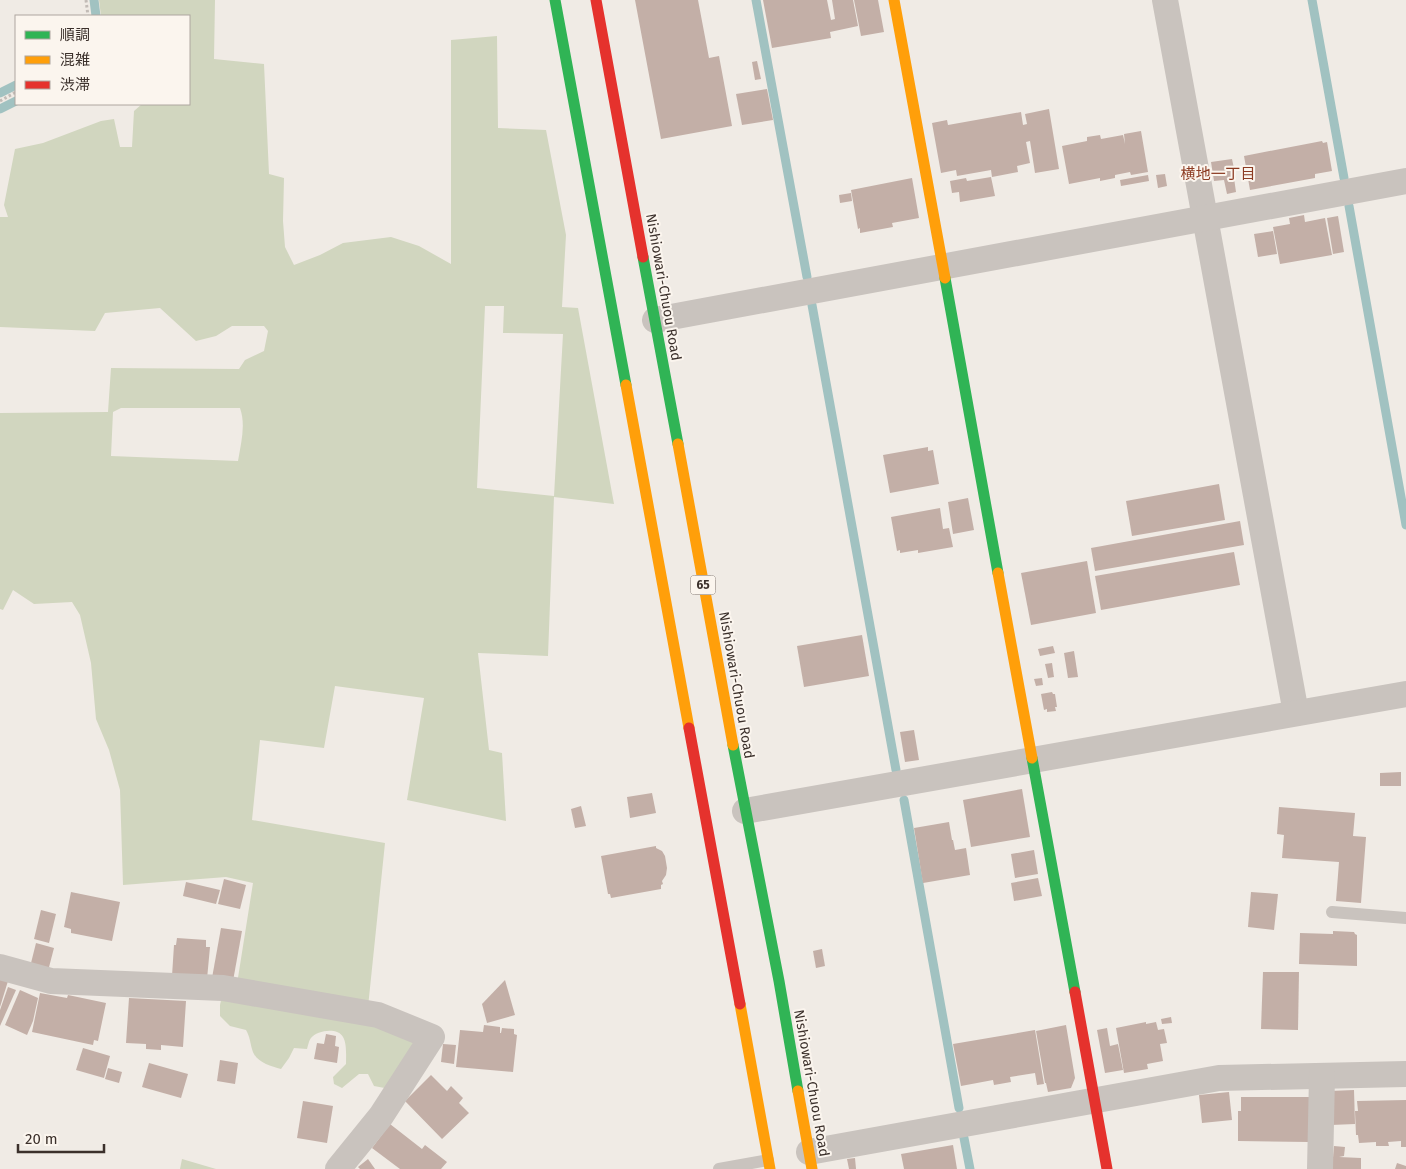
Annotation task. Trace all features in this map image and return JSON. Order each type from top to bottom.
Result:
[{"type":"main road","points":[[555,0],[769,1165]]},
{"type":"main road","name":"Nishiowari-Chuou Road","points":[[596,0],[811,1161]]},
{"type":"main road","points":[[894,0],[1107,1169]]},
{"type":"street","points":[[1165,0],[1296,714]]},
{"type":"street","points":[[655,320],[1406,181]]},
{"type":"street","points":[[745,811],[1406,694]]},
{"type":"street","points":[[0,967],[51,981],[223,988],[378,1015],[432,1037],[381,1116],[338,1169]]},
{"type":"street","points":[[811,1161],[1094,1101],[1219,1078],[1406,1074]]},
{"type":"street","points":[[1320,1169],[1322,1076]]},
{"type":"lane","points":[[1332,912],[1406,918]]},
{"type":"lane","points":[[719,1169],[769,1165]]},
{"type":"path","points":[[86,0],[88,15]]},
{"type":"path","points":[[0,101],[15,93]]},
{"type":"green space","points":[[99,0],[215,0],[214,59],[264,64],[269,174],[284,178],[283,221],[285,247],[294,265],[320,255],[343,243],[391,237],[419,246],[451,264],[451,40],[497,36],[498,128],[546,130],[566,235],[562,307],[578,308],[614,504],[554,497],[548,656],[478,653],[489,750],[502,753],[506,821],[407,800],[424,698],[335,686],[324,748],[260,740],[252,820],[385,843],[368,1007],[237,984],[253,883],[226,877],[123,885],[120,790],[109,750],[96,719],[91,663],[80,615],[72,602],[34,604],[13,590],[3,610],[0,609],[0,413],[108,412],[111,368],[239,369],[245,360],[264,351],[268,331],[264,326],[232,326],[216,336],[196,341],[160,308],[105,313],[95,331],[0,327],[0,217],[8,217],[4,205],[15,149],[43,143],[101,121],[114,119],[120,147],[132,147],[134,111],[141,105],[190,105],[190,15],[101,15]],"holes":[[[485,306],[504,306],[503,333],[563,334],[554,496],[477,488]],[[121,408],[240,408],[243,427],[238,461],[111,456],[113,412]]]},
{"type":"green space","points":[[222,996],[410,1033],[415,1050],[390,1089],[374,1086],[368,1074],[359,1074],[342,1088],[334,1084],[333,1077],[346,1064],[345,1043],[340,1034],[327,1031],[314,1035],[310,1039],[307,1049],[294,1048],[281,1069],[264,1063],[256,1057],[246,1030],[230,1026],[220,1016]]},
{"type":"green space","points":[[182,1159],[216,1169],[180,1169]]},
{"type":"building","points":[[635,0],[698,0],[709,58],[719,56],[732,126],[661,139]]},
{"type":"building","points":[[763,0],[827,0],[831,20],[835,19],[832,0],[853,0],[858,26],[830,32],[831,38],[772,48]]},
{"type":"building","points":[[854,0],[878,0],[884,32],[861,36]]},
{"type":"building","points":[[757,61],[761,79],[755,80],[752,62]]},
{"type":"building","points":[[767,89],[773,120],[742,125],[736,94]]},
{"type":"building","points":[[1049,109],[1059,169],[1035,173],[1030,141],[1026,142],[1030,163],[1017,166],[1018,172],[992,177],[991,170],[957,176],[956,170],[941,173],[932,123],[947,120],[948,125],[1021,112],[1023,125],[1027,124],[1025,114]]},
{"type":"building","points":[[1141,131],[1148,172],[1131,175],[1130,172],[1100,181],[1100,178],[1069,184],[1062,146],[1087,141],[1087,137],[1100,135],[1101,139],[1123,135],[1125,144],[1124,134]]},
{"type":"building","points":[[1322,141],[1323,143],[1327,142],[1332,171],[1315,174],[1315,178],[1250,190],[1244,156]]},
{"type":"building","points":[[1232,159],[1236,178],[1234,178],[1236,192],[1227,194],[1224,180],[1214,181],[1211,162]]},
{"type":"building","points":[[1165,174],[1167,186],[1158,188],[1156,175]]},
{"type":"building","points":[[1148,175],[1149,181],[1121,186],[1120,180]]},
{"type":"building","points":[[991,177],[995,196],[960,202],[959,192],[952,193],[950,181],[966,178],[967,181]]},
{"type":"building","points":[[912,178],[919,218],[892,223],[893,227],[860,233],[851,190]]},
{"type":"building","points":[[851,193],[852,201],[840,203],[839,195]]},
{"type":"building","points":[[1304,215],[1305,222],[1325,218],[1332,255],[1280,264],[1273,227],[1290,224],[1289,218]]},
{"type":"building","points":[[1338,216],[1344,252],[1333,254],[1327,218]]},
{"type":"building","points":[[1273,231],[1277,254],[1258,257],[1254,234]]},
{"type":"building","points":[[928,447],[928,451],[933,450],[939,484],[890,493],[883,455]]},
{"type":"building","points":[[1219,484],[1225,520],[1132,536],[1126,501]]},
{"type":"building","points":[[968,498],[974,530],[953,534],[948,502]]},
{"type":"building","points":[[940,508],[943,529],[949,528],[953,547],[918,553],[918,550],[900,553],[900,550],[897,551],[891,517]]},
{"type":"building","points":[[1240,521],[1244,545],[1095,571],[1091,548]]},
{"type":"building","points":[[1234,552],[1240,585],[1101,610],[1095,576]]},
{"type":"building","points":[[1087,561],[1096,613],[1031,625],[1021,573]]},
{"type":"building","points":[[862,635],[869,676],[804,687],[797,646]]},
{"type":"building","points":[[1053,646],[1055,653],[1040,656],[1038,649]]},
{"type":"building","points":[[1074,651],[1078,677],[1068,678],[1064,653]]},
{"type":"building","points":[[1052,663],[1054,677],[1048,678],[1045,664]]},
{"type":"building","points":[[1042,678],[1043,685],[1036,686],[1034,679]]},
{"type":"building","points":[[1052,692],[1055,694],[1056,711],[1047,712],[1047,709],[1044,710],[1041,694]]},
{"type":"building","points":[[914,730],[919,760],[905,762],[900,732]]},
{"type":"building","points":[[1401,772],[1401,786],[1380,786],[1380,773]]},
{"type":"building","points":[[1022,789],[1030,837],[971,847],[963,800]]},
{"type":"building","points":[[652,793],[656,813],[630,818],[627,797]]},
{"type":"building","points":[[581,806],[586,826],[575,828],[571,809]]},
{"type":"building","points":[[1279,807],[1355,813],[1353,836],[1366,837],[1361,903],[1336,901],[1339,862],[1282,858],[1284,835],[1277,834]]},
{"type":"building","points":[[949,822],[955,850],[966,848],[970,875],[923,883],[914,828]]},
{"type":"building","points":[[656,846],[665,856],[667,868],[661,889],[611,898],[610,894],[608,894],[601,856]]},
{"type":"building","points":[[1034,850],[1038,874],[1015,878],[1011,854]]},
{"type":"building","points":[[1038,878],[1042,896],[1014,901],[1011,883]]},
{"type":"building","points":[[224,879],[246,885],[240,909],[218,904]]},
{"type":"building","points":[[186,882],[220,890],[216,904],[183,896]]},
{"type":"building","points":[[71,892],[120,902],[112,941],[71,933],[71,929],[64,927]]},
{"type":"building","points":[[1251,892],[1278,894],[1274,930],[1248,927]]},
{"type":"building","points":[[41,910],[56,914],[49,943],[34,939]]},
{"type":"building","points":[[221,928],[242,931],[233,981],[212,978]]},
{"type":"building","points":[[1333,931],[1354,932],[1357,935],[1357,966],[1299,964],[1300,933],[1333,934]]},
{"type":"building","points":[[177,938],[206,940],[206,947],[210,947],[207,979],[172,976],[174,945],[176,945]]},
{"type":"building","points":[[36,943],[54,948],[48,971],[30,967]]},
{"type":"building","points":[[822,949],[825,966],[816,968],[813,951]]},
{"type":"building","points":[[1263,972],[1299,972],[1298,1030],[1261,1029]]},
{"type":"building","points":[[0,979],[8,981],[0,1007]]},
{"type":"building","points":[[505,980],[515,1015],[487,1023],[482,1004]]},
{"type":"building","points":[[8,987],[16,990],[0,1026],[0,1010]]},
{"type":"building","points":[[20,990],[38,998],[33,1021],[27,1035],[5,1025]]},
{"type":"building","points":[[40,993],[67,998],[68,995],[106,1003],[98,1041],[94,1040],[93,1045],[32,1032]]},
{"type":"building","points":[[129,998],[186,1001],[183,1047],[161,1045],[161,1050],[146,1049],[146,1044],[126,1043]]},
{"type":"building","points":[[1171,1017],[1172,1023],[1162,1024],[1161,1019]]},
{"type":"building","points":[[1146,1022],[1146,1024],[1156,1022],[1158,1030],[1164,1029],[1167,1043],[1160,1044],[1163,1061],[1147,1064],[1148,1069],[1124,1073],[1116,1028]]},
{"type":"building","points":[[484,1025],[500,1027],[500,1033],[502,1028],[514,1029],[514,1034],[517,1035],[513,1072],[456,1067],[460,1030],[483,1032]]},
{"type":"building","points":[[1066,1025],[1075,1078],[1071,1088],[1048,1092],[1036,1031]]},
{"type":"building","points":[[1107,1028],[1110,1046],[1118,1044],[1123,1070],[1105,1073],[1097,1030]]},
{"type":"building","points":[[1035,1030],[1044,1084],[1037,1085],[1035,1073],[1010,1077],[1011,1082],[994,1085],[993,1080],[961,1086],[953,1044]]},
{"type":"building","points":[[326,1034],[336,1036],[335,1046],[339,1047],[337,1063],[314,1059],[317,1043],[324,1044]]},
{"type":"building","points":[[443,1044],[456,1045],[454,1064],[441,1062]]},
{"type":"building","points":[[83,1048],[110,1056],[104,1078],[76,1070]]},
{"type":"building","points":[[220,1060],[238,1063],[235,1084],[217,1081]]},
{"type":"building","points":[[149,1063],[188,1074],[181,1098],[142,1087]]},
{"type":"building","points":[[108,1068],[122,1072],[119,1083],[105,1079]]},
{"type":"building","points":[[431,1075],[447,1091],[451,1086],[463,1098],[459,1103],[469,1113],[442,1139],[405,1101]]},
{"type":"building","points":[[1354,1090],[1355,1124],[1331,1125],[1330,1091]]},
{"type":"building","points":[[1229,1092],[1232,1120],[1202,1123],[1199,1095]]},
{"type":"building","points":[[1241,1097],[1309,1097],[1309,1142],[1238,1141],[1238,1111],[1241,1111]]},
{"type":"building","points":[[1406,1100],[1406,1147],[1401,1147],[1401,1141],[1388,1142],[1389,1146],[1376,1146],[1376,1142],[1359,1143],[1358,1135],[1356,1135],[1355,1111],[1358,1111],[1357,1101]]},
{"type":"building","points":[[303,1101],[333,1106],[327,1143],[297,1138]]},
{"type":"building","points":[[390,1124],[422,1149],[425,1145],[447,1162],[441,1169],[400,1169],[372,1148]]},
{"type":"building","points":[[953,1145],[957,1169],[904,1169],[901,1154]]},
{"type":"building","points":[[1334,1146],[1345,1147],[1344,1156],[1339,1157],[1361,1158],[1361,1169],[1332,1169]]},
{"type":"building","points":[[855,1158],[856,1169],[849,1169],[847,1159]]},
{"type":"building","points":[[368,1159],[375,1169],[360,1169],[358,1167]]},
{"type":"building","points":[[1397,1163],[1406,1166],[1406,1169],[1395,1169]]},
{"type":"waterway","points":[[94,0],[96,15]]},
{"type":"waterway","points":[[756,0],[807,277]]},
{"type":"waterway","points":[[1312,0],[1344,178]]},
{"type":"waterway","points":[[0,93],[15,86]]},
{"type":"waterway","points":[[0,109],[15,102]]},
{"type":"waterway","points":[[1349,206],[1406,525]]},
{"type":"waterway","points":[[812,305],[896,770]]},
{"type":"waterway","points":[[904,800],[959,1108]]},
{"type":"waterway","points":[[964,1138],[970,1169]]},
{"type":"traffic: fast","points":[[555,0],[626,385]]},
{"type":"traffic: fast","points":[[643,257],[678,444]]},
{"type":"traffic: fast","points":[[945,278],[998,573]]},
{"type":"traffic: fast","points":[[733,745],[779,981],[798,1091]]},
{"type":"traffic: fast","points":[[1032,758],[1075,992]]},
{"type":"traffic: slow","points":[[894,0],[945,278]]},
{"type":"traffic: slow","points":[[626,385],[689,728]]},
{"type":"traffic: slow","points":[[678,444],[733,745]]},
{"type":"traffic: slow","points":[[998,573],[1032,758]]},
{"type":"traffic: slow","points":[[740,1004],[770,1169]]},
{"type":"traffic: slow","points":[[798,1091],[812,1169]]},
{"type":"traffic: jam","points":[[596,0],[643,257]]},
{"type":"traffic: jam","points":[[689,728],[740,1004]]},
{"type":"traffic: jam","points":[[1075,992],[1107,1169]]},
{"type":"district","name":"横地一丁目","points":[[1218,174]]}]
